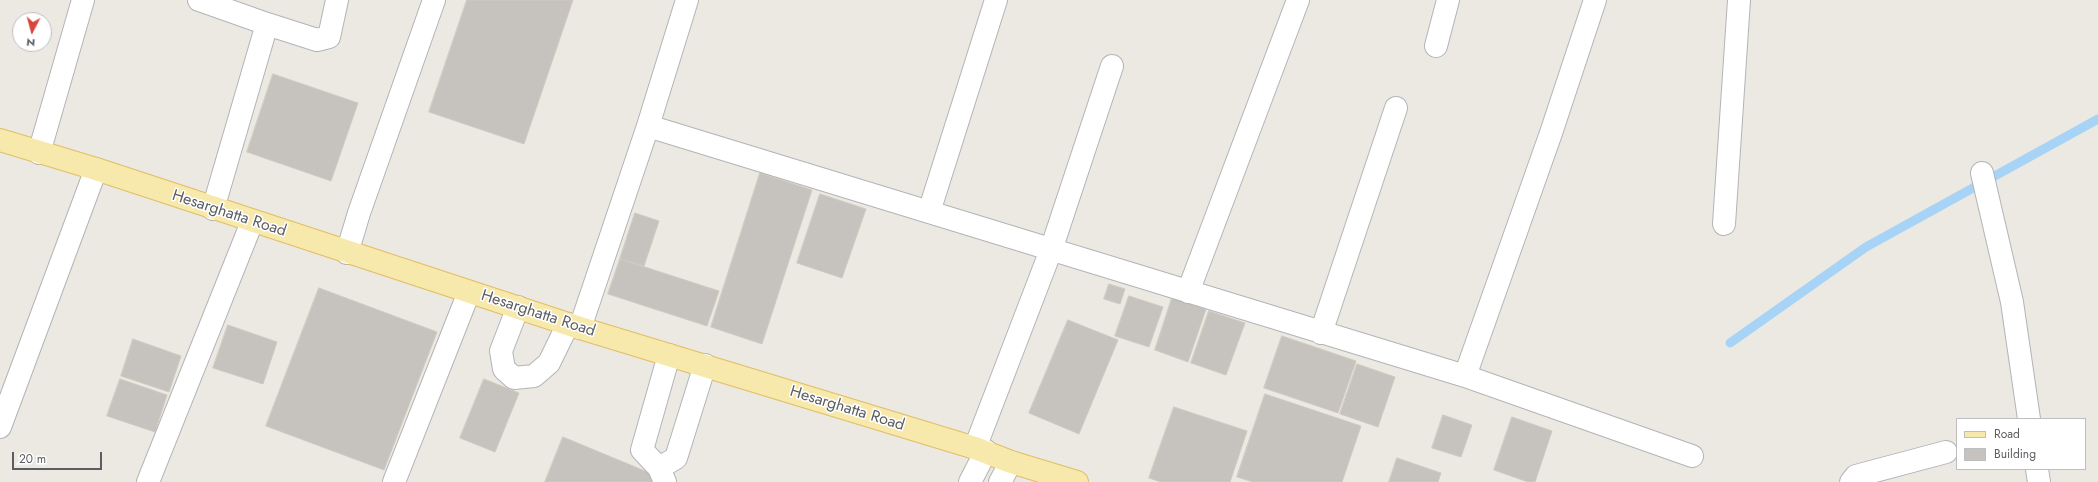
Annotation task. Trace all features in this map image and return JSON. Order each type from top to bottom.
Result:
[{"type":"main road","name":"Hesarghatta Road","points":[[0,140],[96,169],[252,222],[574,326],[981,450],[1011,462],[1076,482]]},
{"type":"street","points":[[39,153],[83,0]]},
{"type":"street","points":[[199,0],[224,4],[267,24],[318,40],[324,40],[329,37],[337,0]]},
{"type":"street","points":[[347,253],[359,213],[434,0]]},
{"type":"street","points":[[518,307],[501,351],[504,369],[514,378],[534,376],[549,363],[574,326],[648,126],[687,0]]},
{"type":"street","points":[[929,212],[996,0]]},
{"type":"street","points":[[1188,292],[1298,0]]},
{"type":"street","points":[[1436,46],[1448,0]]},
{"type":"street","points":[[1465,376],[1551,133],[1595,0]]},
{"type":"street","points":[[1724,224],[1739,0]]},
{"type":"street","points":[[213,208],[267,24]]},
{"type":"street","points":[[970,482],[1051,250],[1112,66]]},
{"type":"street","points":[[1321,332],[1396,108]]},
{"type":"street","points":[[648,126],[1465,376],[1692,456]]},
{"type":"street","points":[[0,427],[96,169]]},
{"type":"street","points":[[1982,173],[2012,302],[2029,418]]},
{"type":"street","points":[[148,482],[252,222]]},
{"type":"street","points":[[394,482],[469,292]]},
{"type":"street","points":[[668,355],[642,450],[662,475],[676,458],[704,365]]},
{"type":"street","points":[[1851,482],[1856,476],[1946,452]]},
{"type":"street","points":[[1000,482],[1011,462]]},
{"type":"street","points":[[2037,470],[2039,482]]},
{"type":"building","points":[[467,0],[573,0],[524,144],[429,112]]},
{"type":"building","points":[[273,74],[358,103],[331,181],[247,152]]},
{"type":"building","points":[[760,173],[812,190],[762,344],[711,327]]},
{"type":"building","points":[[820,194],[866,209],[842,278],[797,263]]},
{"type":"building","points":[[635,213],[659,221],[644,266],[620,259]]},
{"type":"building","points":[[620,259],[719,291],[707,326],[608,294]]},
{"type":"building","points":[[1109,284],[1125,289],[1120,304],[1104,299]]},
{"type":"building","points":[[319,288],[437,332],[384,470],[266,426]]},
{"type":"building","points":[[1129,296],[1163,307],[1149,347],[1115,336]]},
{"type":"building","points":[[1172,298],[1206,309],[1188,362],[1155,350]]},
{"type":"building","points":[[1209,311],[1245,323],[1226,375],[1191,363]]},
{"type":"building","points":[[1068,320],[1118,340],[1079,434],[1029,413]]},
{"type":"building","points":[[228,325],[277,342],[263,384],[213,368]]},
{"type":"building","points":[[1282,336],[1356,361],[1338,413],[1264,388]]},
{"type":"building","points":[[133,339],[181,356],[169,392],[121,376]]},
{"type":"building","points":[[1357,364],[1395,377],[1378,427],[1340,414]]},
{"type":"building","points":[[120,379],[167,395],[155,432],[107,416]]},
{"type":"building","points":[[484,379],[519,393],[495,452],[460,438]]},
{"type":"building","points":[[1265,394],[1361,426],[1342,482],[1253,482],[1237,477]]},
{"type":"building","points":[[1174,407],[1247,431],[1230,482],[1161,482],[1149,478]]},
{"type":"building","points":[[1443,415],[1472,425],[1461,457],[1432,448]]},
{"type":"building","points":[[1512,417],[1552,431],[1535,482],[1528,482],[1494,470]]},
{"type":"building","points":[[563,437],[657,476],[654,482],[545,482]]},
{"type":"building","points":[[1397,458],[1441,473],[1438,482],[1389,482]]},
{"type":"waterway","points":[[1730,343],[1866,247],[2098,119]]}]
